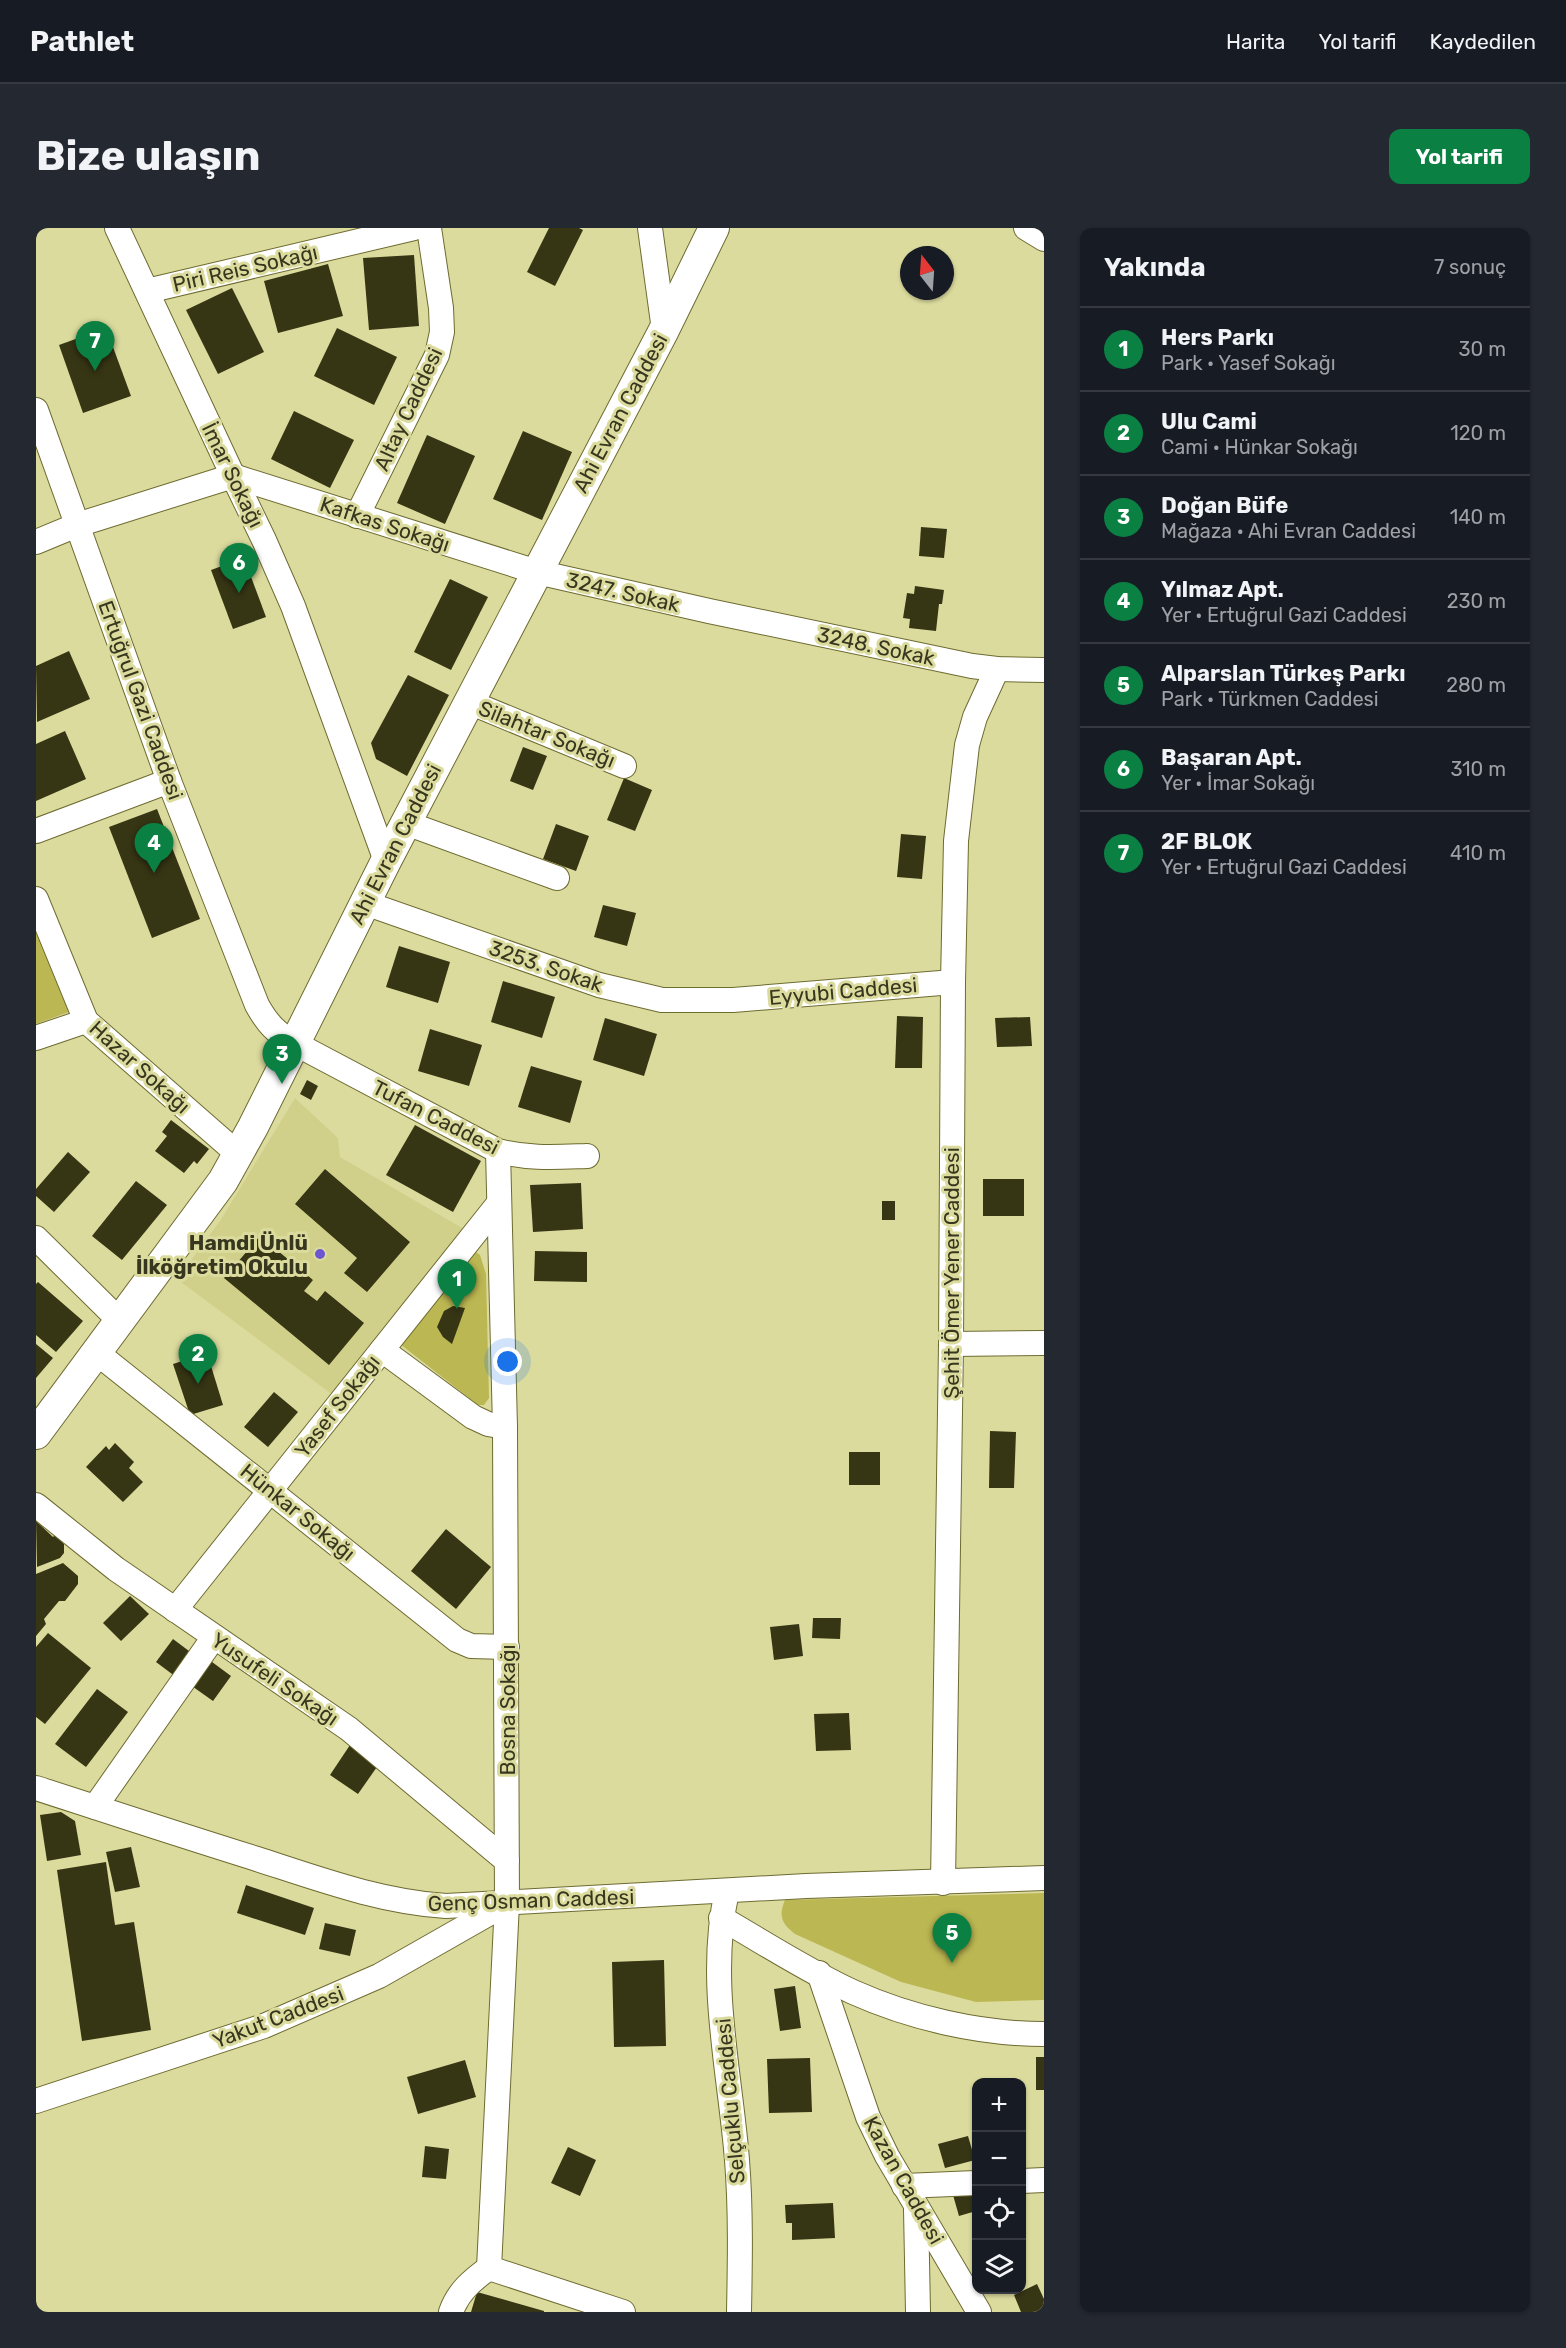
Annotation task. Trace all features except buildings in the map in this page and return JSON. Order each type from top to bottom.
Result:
[{"type":"main road","name":"Ahi Evran Caddesi","points":[[36,1434],[206,1207],[238,1154],[364,903],[664,330],[714,228]]},
{"type":"street","name":"İmar Sokağı","points":[[117,228],[294,606],[386,861]]},
{"type":"street","name":"Piri Reis Sokağı","points":[[147,291],[414,228]]},
{"type":"street","name":"Altay Caddesi","points":[[357,516],[437,355],[442,332],[441,308],[429,228]]},
{"type":"street","points":[[650,228],[664,330]]},
{"type":"street","points":[[1026,228],[1044,239]]},
{"type":"street","name":"Ertuğrul Gazi Caddesi","points":[[36,410],[169,781],[257,1005],[268,1024],[280,1035],[294,1042]]},
{"type":"street","name":"Kafkas Sokağı","points":[[232,476],[537,573]]},
{"type":"street","points":[[36,542],[77,525],[232,476]]},
{"type":"street","name":"3247. Sokak","points":[[537,573],[708,611]]},
{"type":"street","name":"3248. Sokak","points":[[708,611],[997,669],[1044,670]]},
{"type":"street","name":"Şehit Ömer Yener Caddesi","points":[[943,1883],[956,841],[967,745],[975,717],[997,669]]},
{"type":"street","name":"Silahtar Sokağı","points":[[469,702],[624,766]]},
{"type":"street","points":[[36,831],[169,781]]},
{"type":"street","points":[[406,823],[557,878]]},
{"type":"street","name":"Hazar Sokağı","points":[[36,899],[86,1021],[238,1154]]},
{"type":"street","name":"3253. Sokak","points":[[364,903],[599,985],[662,1000],[734,1000]]},
{"type":"street","name":"Eyyubi Caddesi","points":[[734,1000],[953,981]]},
{"type":"street","points":[[36,1038],[86,1021]]},
{"type":"street","name":"Tufan Caddesi","points":[[294,1042],[498,1151],[519,1157],[587,1156]]},
{"type":"street","name":"Bosna Sokağı","points":[[489,2268],[507,1903],[505,1427],[498,1151]]},
{"type":"street","name":"Yasef Sokağı","points":[[175,1610],[499,1203]]},
{"type":"street","points":[[36,1238],[120,1321]]},
{"type":"street","points":[[951,1344],[1044,1343]]},
{"type":"street","points":[[382,1350],[473,1417],[488,1424],[505,1427]]},
{"type":"street","name":"Hünkar Sokağı","points":[[97,1353],[456,1640],[471,1646],[507,1647]]},
{"type":"street","name":"Yusufeli Sokağı","points":[[36,1505],[116,1569],[349,1729],[507,1861]]},
{"type":"street","points":[[94,1807],[214,1637]]},
{"type":"street","name":"Genç Osman Caddesi","points":[[36,1788],[371,1894],[414,1904],[446,1906],[727,1891],[1044,1878]]},
{"type":"street","name":"Selçuklu Caddesi","points":[[727,1891],[721,1918],[719,1953],[721,2013],[737,2160],[740,2312]]},
{"type":"street","name":"Yakut Caddesi","points":[[36,2101],[273,2022],[379,1976],[507,1903]]},
{"type":"street","points":[[721,1918],[851,1991],[885,2005],[921,2016],[979,2028],[1044,2034]]},
{"type":"street","name":"Kazan Caddesi","points":[[819,1973],[868,2117],[916,2208],[980,2312]]},
{"type":"street","points":[[1026,2181],[1044,2180]]},
{"type":"street","points":[[904,2186],[972,2183]]},
{"type":"street","points":[[916,2208],[918,2312]]},
{"type":"street","points":[[451,2312],[453,2304],[470,2283],[489,2268],[622,2312]]},
{"type":"shaded area","points":[[36,926],[69,1012],[36,1024]]},
{"type":"shaded area","name":"Hamdi Ünlü İlköğretim Okulu","points":[[295,1098],[338,1138],[340,1157],[464,1229],[333,1395],[177,1279],[220,1221]]},
{"type":"shaded area","points":[[473,1250],[480,1255],[486,1274],[489,1398],[484,1405],[478,1405],[400,1344]]},
{"type":"shaded area","points":[[1044,1893],[1044,2000],[976,2002],[901,1982],[795,1934],[782,1919],[785,1900]]},
{"type":"place","name":"2F BLOK","points":[[95,371]]},
{"type":"place","name":"Başaran Apt.","points":[[239,593]]},
{"type":"place","name":"Yılmaz Apt.","points":[[154,873]]},
{"type":"place","name":"Doğan Büfe","points":[[282,1084]]},
{"type":"place","name":"Hamdi Ünlü İlköğretim Okulu","points":[[320,1254]]},
{"type":"place","name":"Hers Parkı","points":[[457,1309]]},
{"type":"place","name":"Ulu Cami","points":[[198,1384]]},
{"type":"place","name":"Alparslan Türkeş Parkı","points":[[952,1963]]}]
